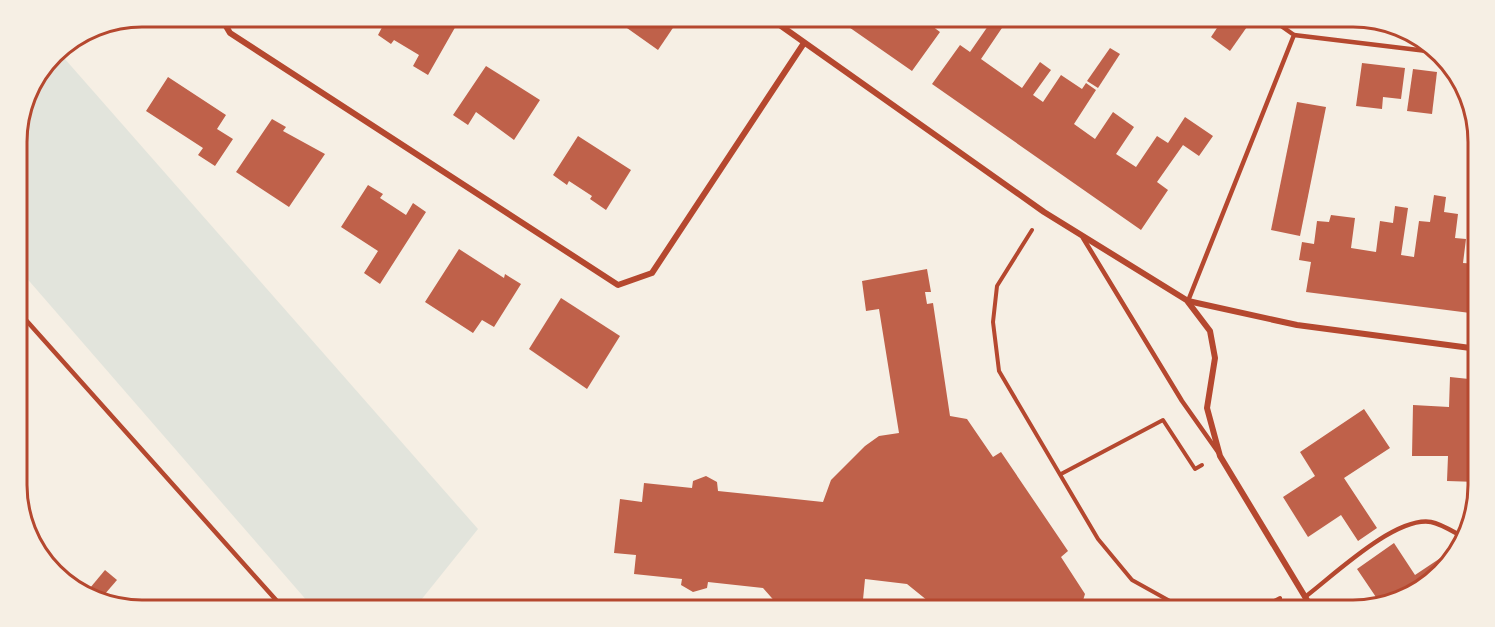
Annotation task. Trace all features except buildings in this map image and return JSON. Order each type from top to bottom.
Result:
[{"type":"street","points":[[226,27],[230,33],[618,285],[652,273],[804,43]]},
{"type":"street","points":[[782,27],[1044,212],[1188,302],[1297,325],[1468,348]]},
{"type":"street","points":[[1188,302],[1210,331],[1215,358],[1207,408],[1220,456],[1307,600]]},
{"type":"lane","points":[[1283,27],[1294,35],[1422,50]]},
{"type":"lane","points":[[1188,302],[1294,35]]},
{"type":"lane","points":[[1082,236],[1182,400],[1220,456]]},
{"type":"lane","points":[[27,321],[276,600]]},
{"type":"lane","points":[[1305,597],[1385,537],[1408,524],[1431,522],[1457,534]]},
{"type":"path","points":[[1044,212],[997,286],[993,322],[999,371],[1098,539],[1132,580],[1168,600]]},
{"type":"path","points":[[1061,474],[1163,420],[1195,469],[1220,456]]},
{"type":"path","points":[[1276,600],[1299,588]]},
{"type":"shaded area","points":[[64,57],[478,529],[421,600],[306,600],[27,279],[28,127],[39,91],[46,78]]}]
